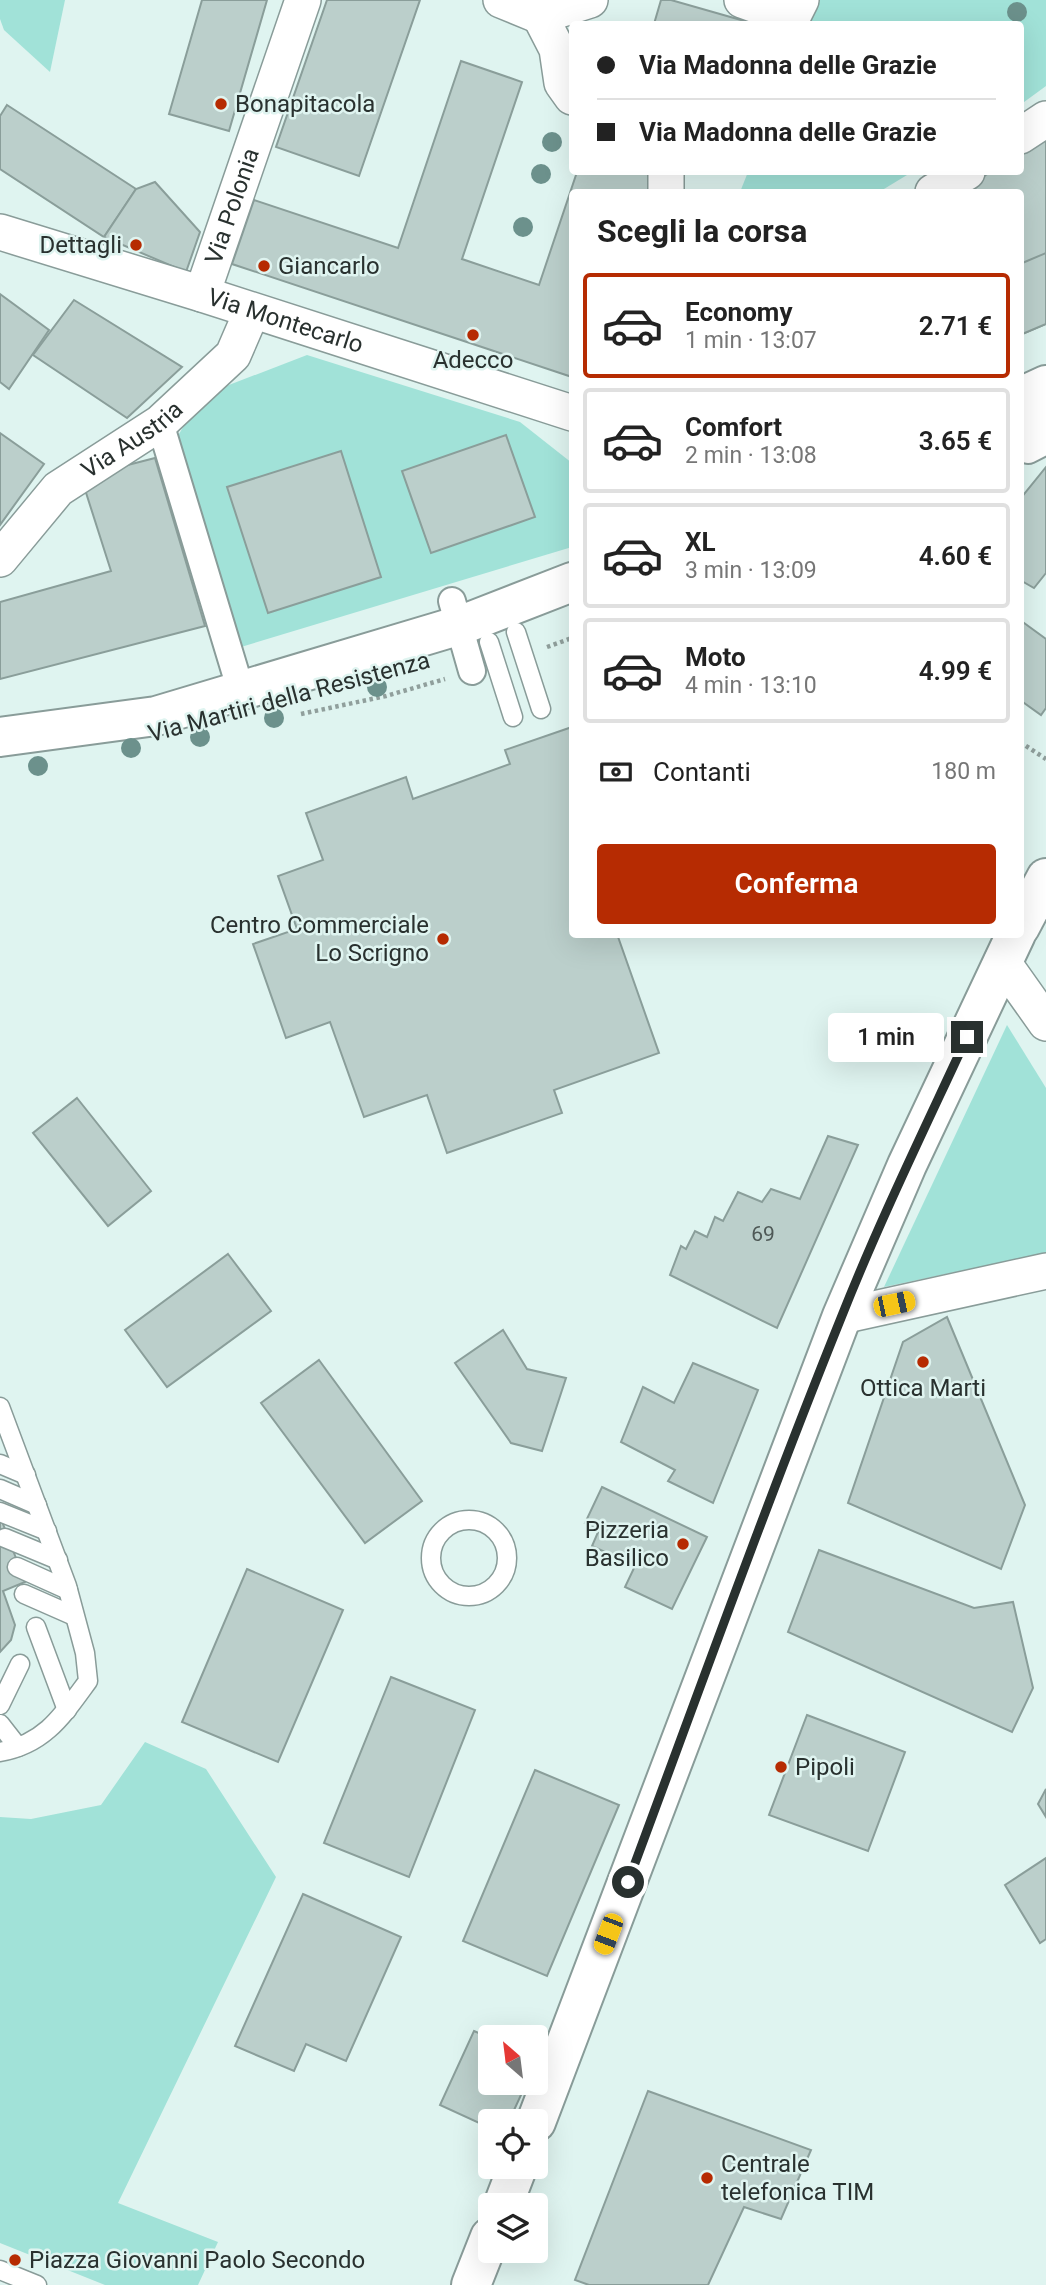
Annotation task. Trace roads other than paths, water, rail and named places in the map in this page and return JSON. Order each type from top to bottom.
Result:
[{"type":"main road","points":[[1024,395],[1046,385]]},
{"type":"main road","points":[[1031,439],[1046,417]]},
{"type":"main road","name":"Via Martiri della Resistenza","points":[[0,737],[156,716],[241,691],[476,637],[569,584]]},
{"type":"main road","name":"Via Martiri della Resistenza","points":[[0,762],[54,755],[205,724],[476,637],[569,611]]},
{"type":"main road","points":[[1024,919],[1046,878]]},
{"type":"main road","points":[[541,2109],[842,1316],[907,1165],[1009,948]]},
{"type":"main road","points":[[471,2285],[480,2263]]},
{"type":"street","name":"Via Polonia","points":[[202,294],[303,0]]},
{"type":"street","points":[[501,0],[540,16],[590,0]]},
{"type":"street","points":[[742,0],[792,18],[801,0]]},
{"type":"street","points":[[540,16],[557,49],[562,83],[569,93]]},
{"type":"street","points":[[1024,133],[1046,119]]},
{"type":"street","points":[[938,189],[962,175]]},
{"type":"street","name":"Via Montecarlo","points":[[0,232],[569,412]]},
{"type":"street","name":"Via Austria","points":[[0,559],[58,489],[160,423],[233,355],[252,310]]},
{"type":"street","name":"Via Martiri della Resistenza","points":[[160,423],[241,691]]},
{"type":"street","points":[[1009,948],[1046,1023]]},
{"type":"street","points":[[842,1316],[1046,1271]]},
{"type":"lane","points":[[476,637],[541,709]]},
{"type":"lane","points":[[476,637],[513,717]]},
{"type":"lane","points":[[0,1752],[40,1738],[67,1710],[88,1681],[85,1653],[68,1590],[26,1475],[7,1442],[1,1412]]},
{"type":"lane","points":[[0,1464],[26,1475]]},
{"type":"lane","points":[[0,1489],[37,1505]]},
{"type":"lane","points":[[0,1511],[47,1531]]},
{"type":"lane","points":[[472,1520],[494,1529],[507,1549],[504,1573],[498,1583],[476,1595],[451,1591],[434,1573],[431,1560],[438,1536],[448,1527],[472,1520]]},
{"type":"lane","points":[[5,1538],[58,1560]]},
{"type":"lane","points":[[17,1567],[68,1590]]},
{"type":"lane","points":[[24,1594],[74,1616]]},
{"type":"lane","points":[[36,1627],[67,1710]]},
{"type":"lane","points":[[0,1705],[20,1664]]},
{"type":"lane","points":[[0,1724],[18,1747]]},
{"type":"lane","points":[[0,2270],[37,2285]]},
{"type":"place","name":"Bonapitacola","points":[[221,104]]},
{"type":"place","name":"Dettagli","points":[[136,245]]},
{"type":"place","name":"Giancarlo","points":[[264,266]]},
{"type":"place","name":"Adecco","points":[[473,335]]},
{"type":"place","name":"Centro Commerciale Lo Scrigno","points":[[443,939]]},
{"type":"place","name":"Ottica Marti","points":[[923,1362]]},
{"type":"place","name":"Pizzeria Basilico","points":[[683,1544]]},
{"type":"place","name":"Pipoli","points":[[781,1767]]},
{"type":"place","name":"Centrale telefonica TIM","points":[[707,2178]]},
{"type":"place","name":"Piazza Giovanni Paolo Secondo","points":[[15,2260]]}]
